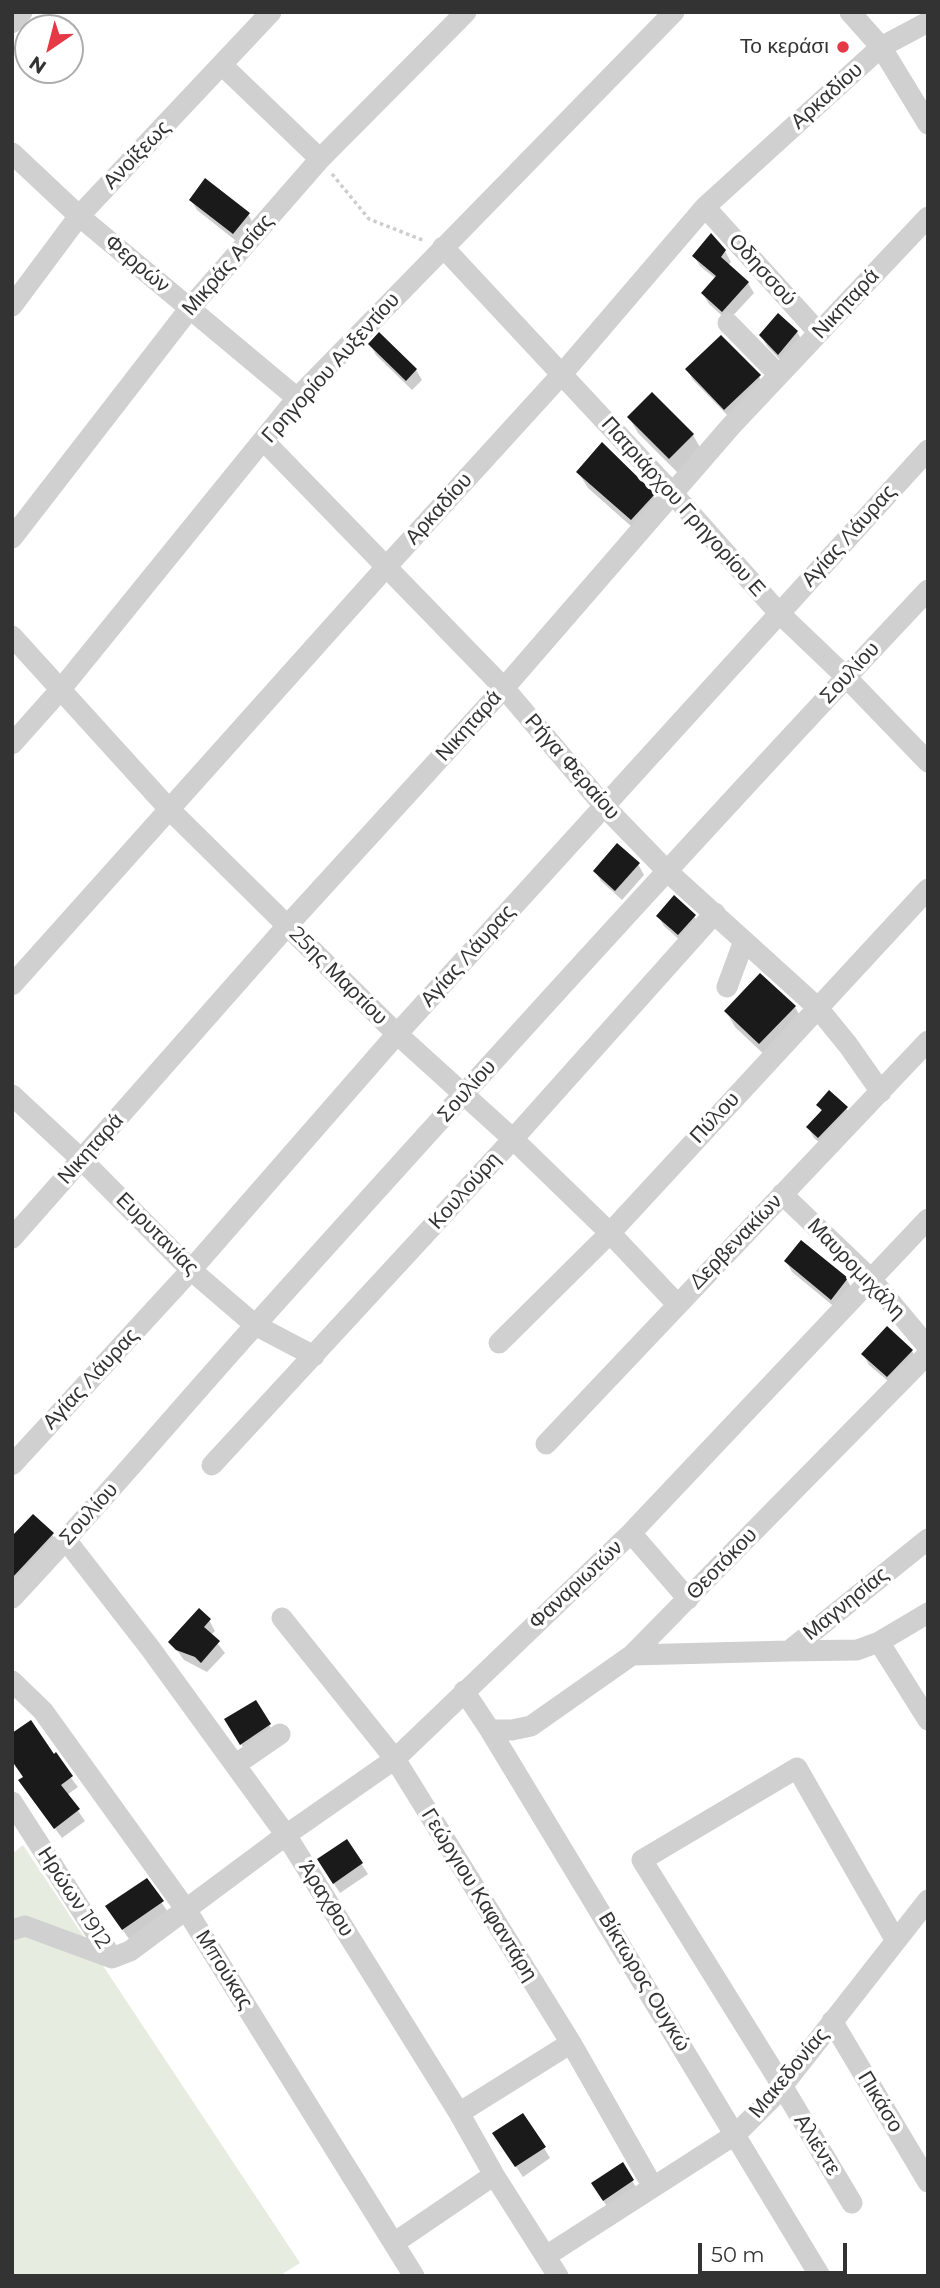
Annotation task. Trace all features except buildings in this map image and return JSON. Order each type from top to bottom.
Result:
[{"type":"street","points":[[12,23],[22,12]]},
{"type":"street","name":"Ανοίξεως","points":[[12,306],[79,216],[271,12]]},
{"type":"street","name":"Γρηγορίου Αυξεντίου","points":[[12,744],[61,689],[297,398],[674,12]]},
{"type":"street","points":[[850,12],[881,47],[928,124]]},
{"type":"street","name":"Μικράς Ασίας","points":[[12,538],[190,308],[320,159],[457,15]]},
{"type":"street","name":"Αρκαδίου","points":[[12,985],[562,374],[705,207],[881,47],[928,22]]},
{"type":"street","points":[[222,65],[320,159]]},
{"type":"street","name":"Φερρών","points":[[12,153],[79,216],[297,398]]},
{"type":"street","name":"Οδησσού","points":[[705,207],[819,333]]},
{"type":"street","name":"Νικηταρά","points":[[12,1238],[288,926],[504,688],[674,495],[731,426],[928,217]]},
{"type":"street","name":"Πατριάρχου Γρηγορίου Ε","points":[[443,247],[674,495],[779,613],[846,677],[928,762]]},
{"type":"street","points":[[729,323],[779,375]]},
{"type":"street","name":"Ρήγα Φεραίου","points":[[264,441],[504,688],[604,806],[668,872],[817,1007],[881,1092]]},
{"type":"street","name":"Αγίας Λάυρας","points":[[12,1465],[191,1270],[397,1034],[928,450]]},
{"type":"street","name":"Σουλίου","points":[[12,1598],[463,1095],[928,590]]},
{"type":"street","name":"25ης Μαρτίου","points":[[12,636],[169,809],[397,1034],[513,1139],[610,1233],[677,1304]]},
{"type":"street","name":"Πύλου","points":[[499,1343],[610,1233],[928,889]]},
{"type":"street","name":"Κουλούρη","points":[[212,1465],[513,1139],[715,913]]},
{"type":"street","points":[[727,987],[744,941]]},
{"type":"street","name":"Δερβενακίων","points":[[546,1444],[928,1041]]},
{"type":"street","name":"Ευρυτανίας","points":[[12,1095],[82,1160],[191,1270],[255,1325],[314,1356]]},
{"type":"street","name":"Μαυρομιχάλη","points":[[782,1194],[871,1279],[928,1347]]},
{"type":"street","name":"Φαναριωτών","points":[[113,1958],[130,1951],[187,1911],[286,1835],[395,1759],[631,1533],[928,1219]]},
{"type":"street","name":"Θεοτόκου","points":[[490,1730],[512,1730],[531,1726],[632,1655],[928,1354]]},
{"type":"street","points":[[631,1533],[688,1599]]},
{"type":"street","name":"Μαγνησίας","points":[[632,1655],[789,1651],[928,1539]]},
{"type":"street","name":"Άραχθου","points":[[66,1540],[150,1648],[286,1835],[558,2276]]},
{"type":"street","points":[[789,1651],[857,1650],[879,1642],[928,1613]]},
{"type":"street","name":"Γεώργιου Καφαντάρη","points":[[282,1618],[395,1759],[571,2043],[653,2187]]},
{"type":"street","points":[[879,1642],[928,1720]]},
{"type":"street","name":"Μπούκας","points":[[12,1681],[43,1711],[187,1911],[414,2276]]},
{"type":"street","name":"Βίκτωρος Ουγκώ","points":[[464,1691],[820,2276]]},
{"type":"street","points":[[235,1765],[280,1734]]},
{"type":"street","name":"Αλιέντε","points":[[852,2203],[642,1860],[797,1768],[897,1941]]},
{"type":"street","name":"Ηρώων 1912","points":[[12,1802],[113,1958]]},
{"type":"street","name":"Μακεδονίας","points":[[546,2256],[736,2134],[781,2087],[928,1900]]},
{"type":"street","points":[[12,1930],[25,1926],[113,1958]]},
{"type":"street","name":"Πικάσο","points":[[832,2021],[928,2182]]},
{"type":"street","points":[[458,2113],[571,2043]]},
{"type":"street","points":[[394,2243],[494,2175]]},
{"type":"path","points":[[320,159],[369,219],[443,247]]},
{"type":"shaded area","points":[[23,1845],[300,2263],[279,2276],[12,2276],[12,1854]]},
{"type":"place","name":"Το κεράσι","points":[[843,47]]}]
